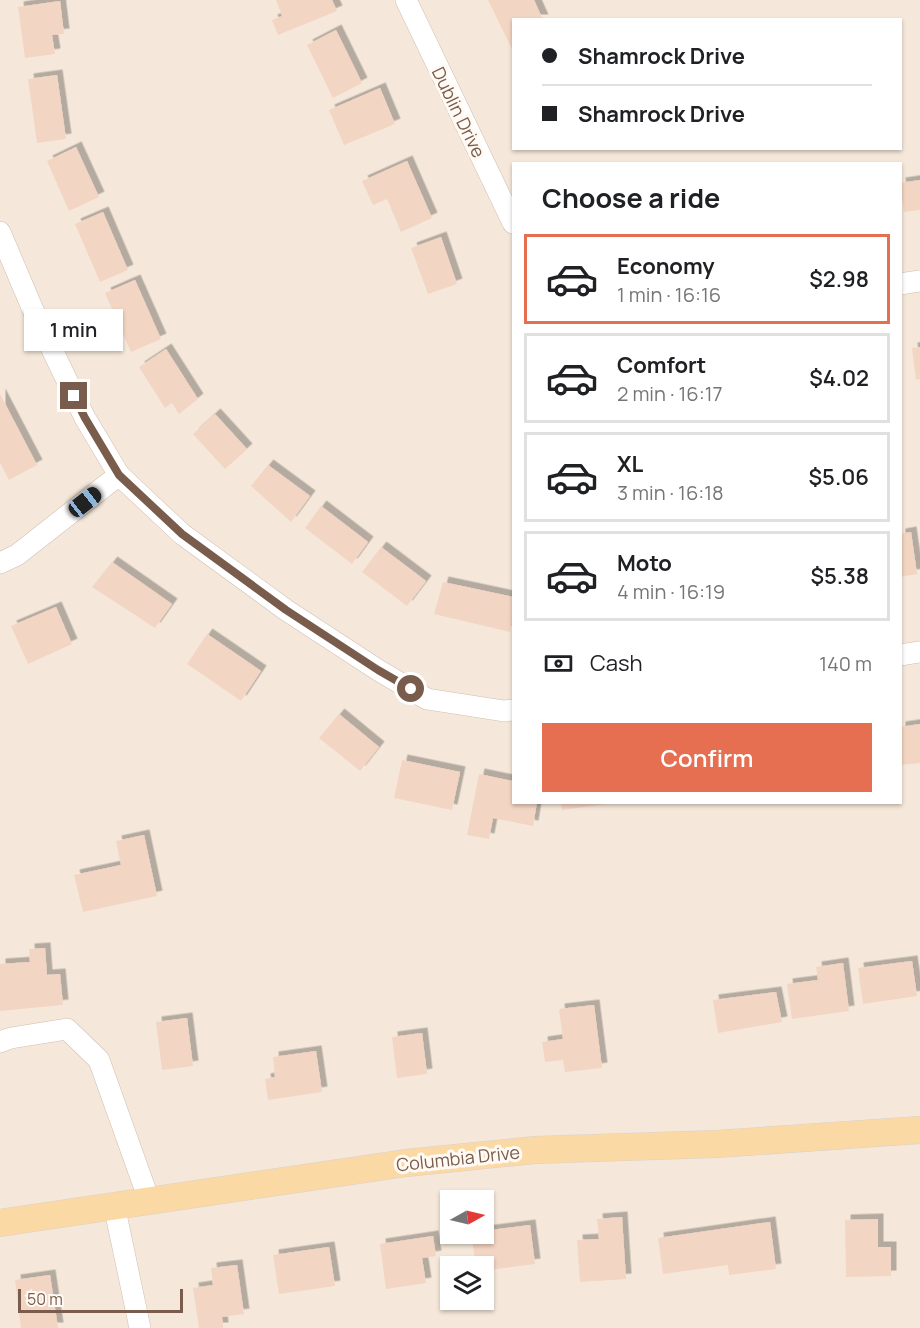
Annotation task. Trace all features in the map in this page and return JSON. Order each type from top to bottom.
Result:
[{"type":"main road","name":"Columbia Drive","points":[[0,1223],[406,1163],[535,1150],[716,1144],[920,1130]]},
{"type":"street","name":"Dublin Drive","points":[[406,0],[512,221]]},
{"type":"street","points":[[0,232],[33,310],[85,418],[119,475],[182,534],[286,610],[427,699],[504,711],[512,710]]},
{"type":"street","points":[[902,284],[920,281]]},
{"type":"street","points":[[0,563],[17,555],[119,475]]},
{"type":"street","points":[[902,655],[920,652]]},
{"type":"street","points":[[0,1042],[11,1038],[67,1029],[99,1060],[149,1200]]},
{"type":"street","points":[[114,1205],[140,1328]]},
{"type":"shaded area","points":[[0,0],[920,0],[920,1328],[0,1328]]},
{"type":"building","points":[[276,0],[332,0],[337,11],[278,35],[272,20],[282,16]]},
{"type":"building","points":[[488,0],[534,0],[542,18],[512,18],[512,49]]},
{"type":"building","points":[[60,1],[64,34],[52,35],[55,54],[25,58],[18,7]]},
{"type":"building","points":[[336,30],[362,83],[333,98],[307,45]]},
{"type":"building","points":[[57,75],[66,139],[37,143],[28,79]]},
{"type":"building","points":[[380,88],[395,124],[344,145],[329,110]]},
{"type":"building","points":[[76,147],[99,197],[69,211],[47,161]]},
{"type":"building","points":[[407,161],[432,218],[401,232],[387,199],[373,205],[362,181]]},
{"type":"building","points":[[920,180],[920,210],[904,212],[902,183]]},
{"type":"building","points":[[103,212],[128,270],[100,282],[75,224]]},
{"type":"building","points":[[441,237],[457,284],[428,294],[411,248]]},
{"type":"building","points":[[135,280],[161,339],[131,352],[105,293]]},
{"type":"building","points":[[920,347],[920,379],[916,380],[912,348]]},
{"type":"building","points":[[166,349],[198,399],[179,414],[172,403],[165,408],[139,367]]},
{"type":"building","points":[[0,394],[37,465],[9,480],[0,463]]},
{"type":"building","points":[[215,414],[247,449],[225,469],[193,434]]},
{"type":"building","points":[[268,465],[310,496],[291,522],[251,486]]},
{"type":"building","points":[[321,506],[368,542],[352,564],[305,528]]},
{"type":"building","points":[[911,532],[917,574],[902,577],[902,534]]},
{"type":"building","points":[[381,547],[426,581],[407,606],[362,572]]},
{"type":"building","points":[[112,562],[172,604],[155,628],[92,587]]},
{"type":"building","points":[[443,582],[512,597],[510,632],[434,614]]},
{"type":"building","points":[[56,607],[72,644],[28,664],[11,626]]},
{"type":"building","points":[[207,634],[261,671],[241,701],[187,664]]},
{"type":"building","points":[[339,714],[379,747],[360,771],[319,738]]},
{"type":"building","points":[[920,724],[920,763],[902,765],[902,727]]},
{"type":"building","points":[[402,760],[460,772],[452,810],[394,798]]},
{"type":"building","points":[[479,774],[512,781],[512,804],[537,804],[533,826],[493,818],[489,839],[467,835]]},
{"type":"building","points":[[561,804],[607,804],[562,810]]},
{"type":"building","points":[[144,835],[157,896],[83,912],[74,875],[121,865],[116,841]]},
{"type":"building","points":[[45,948],[47,975],[60,974],[63,1005],[0,1011],[0,964],[30,962],[29,949]]},
{"type":"building","points":[[912,961],[917,996],[863,1004],[858,968]]},
{"type":"building","points":[[843,963],[849,1011],[792,1019],[787,984],[818,980],[816,967]]},
{"type":"building","points":[[776,992],[782,1022],[718,1033],[713,1000]]},
{"type":"building","points":[[594,1005],[602,1068],[565,1072],[563,1060],[545,1062],[542,1042],[563,1039],[559,1009]]},
{"type":"building","points":[[187,1018],[193,1066],[162,1070],[156,1022]]},
{"type":"building","points":[[422,1033],[427,1074],[397,1078],[392,1037]]},
{"type":"building","points":[[316,1051],[322,1092],[268,1100],[265,1079],[275,1077],[273,1057]]},
{"type":"building","points":[[622,1217],[626,1279],[580,1282],[577,1240],[599,1239],[597,1219]]},
{"type":"building","points":[[878,1219],[878,1247],[891,1247],[891,1276],[846,1277],[845,1220]]},
{"type":"building","points":[[770,1222],[776,1269],[729,1275],[728,1265],[663,1274],[658,1238]]},
{"type":"building","points":[[530,1225],[535,1264],[494,1270],[494,1256],[474,1256],[473,1244],[494,1244],[494,1230]]},
{"type":"building","points":[[433,1236],[436,1256],[422,1258],[426,1283],[386,1289],[380,1244]]},
{"type":"building","points":[[329,1247],[335,1286],[279,1294],[273,1255]]},
{"type":"building","points":[[237,1265],[244,1314],[222,1317],[223,1328],[199,1328],[193,1288],[213,1285],[211,1268]]},
{"type":"building","points":[[50,1275],[58,1328],[21,1328],[15,1280]]},
{"type":"route","points":[[74,396],[119,475],[182,534],[286,610],[411,689]]}]
